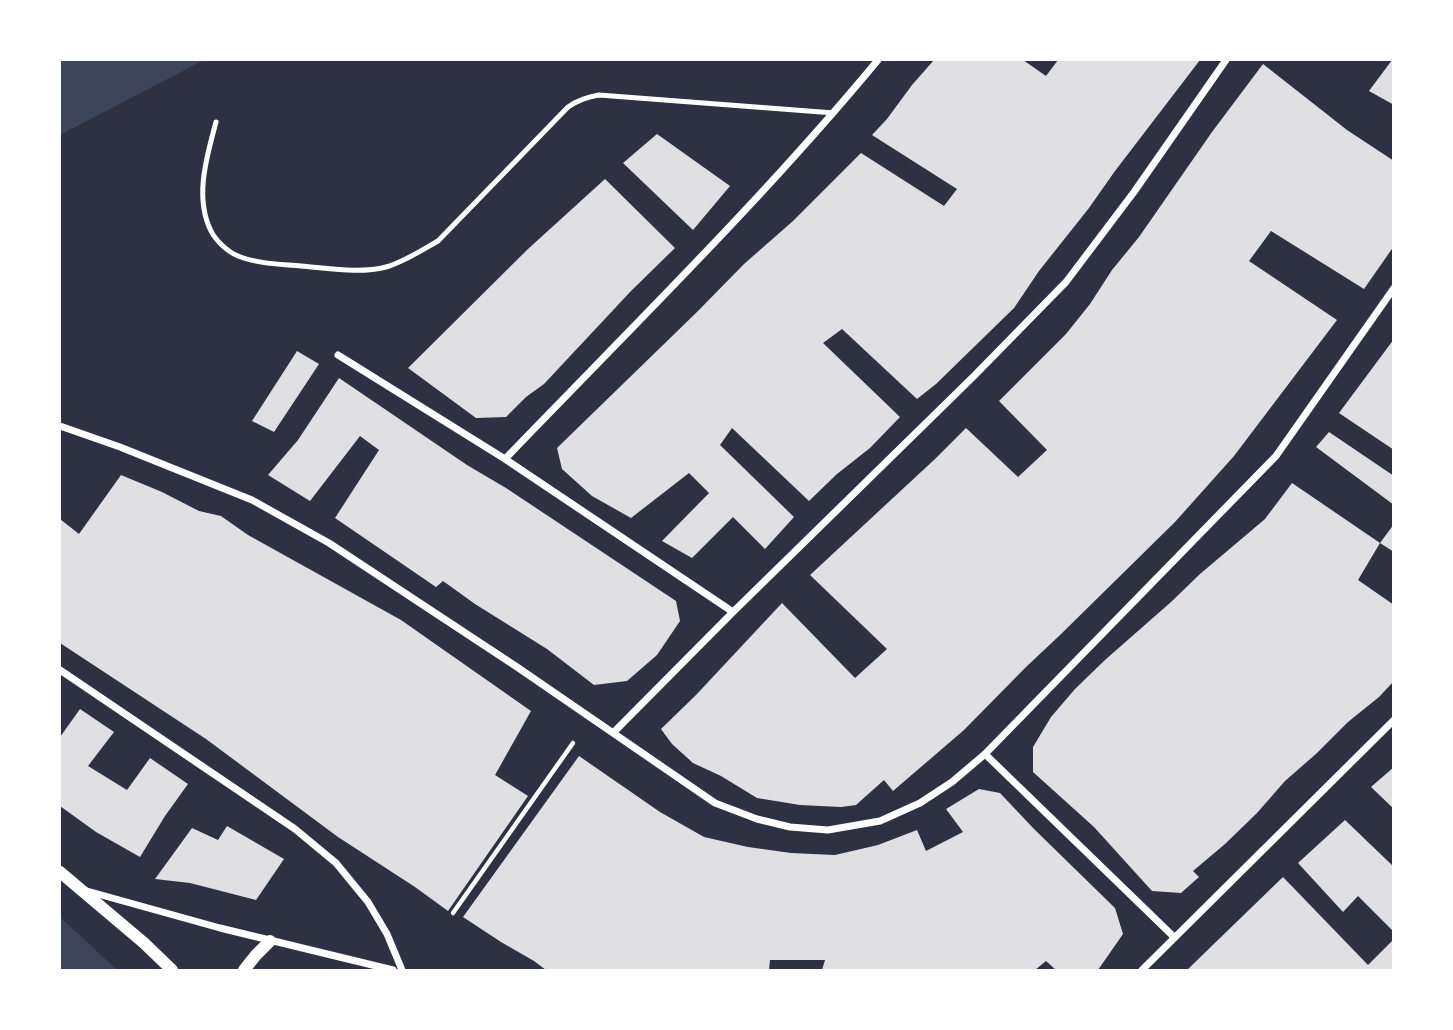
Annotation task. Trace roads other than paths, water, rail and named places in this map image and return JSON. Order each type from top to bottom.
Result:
[{"type":"street","points":[[505,459],[705,253],[834,113],[878,60]]},
{"type":"street","points":[[613,733],[1066,282],[1134,192],[1226,60]]},
{"type":"street","points":[[60,426],[252,500],[329,543],[517,667],[715,803],[757,819],[790,827],[828,830],[880,821],[920,803],[952,782],[985,754],[1276,456],[1394,288]]},
{"type":"street","points":[[338,355],[505,459],[733,612]]},
{"type":"street","points":[[60,670],[295,829],[336,863],[368,902],[387,934],[402,971]]},
{"type":"street","points":[[1142,971],[1394,720]]},
{"type":"street","points":[[985,754],[1174,937]]},
{"type":"street","points":[[60,872],[144,943],[172,971]]},
{"type":"street","points":[[82,890],[393,971]]},
{"type":"street","points":[[244,971],[270,941]]},
{"type":"lane","points":[[216,122],[206,160],[203,207],[211,232],[220,243],[236,256],[259,262],[356,271],[386,267],[438,241],[568,107],[587,97],[599,94],[834,113]]}]
